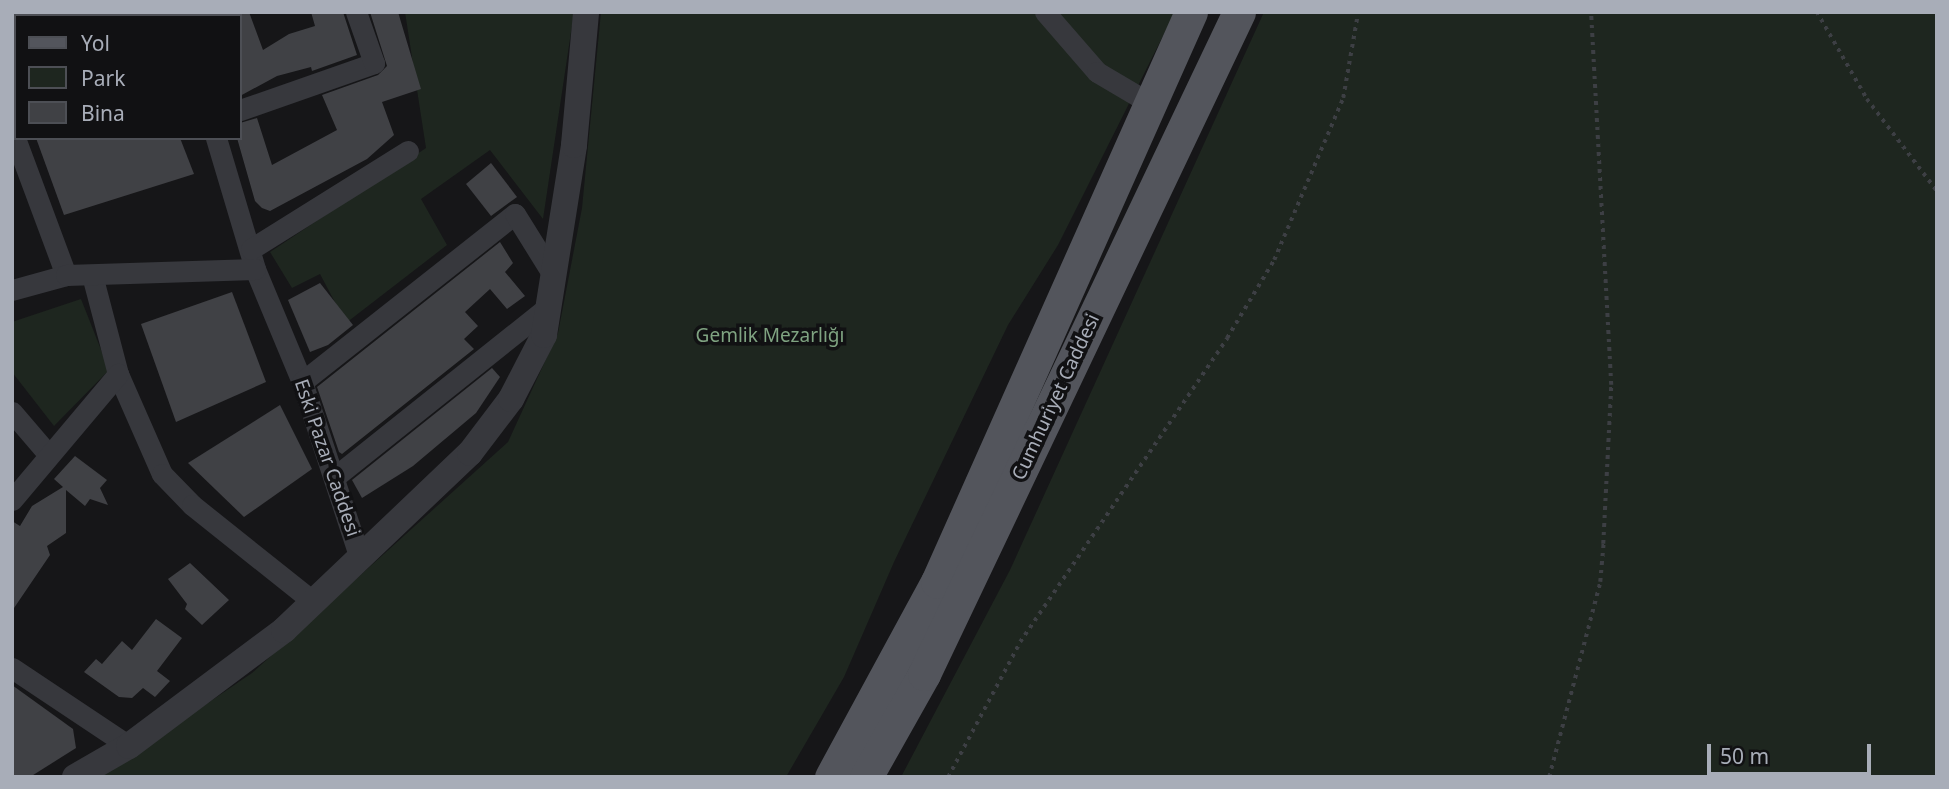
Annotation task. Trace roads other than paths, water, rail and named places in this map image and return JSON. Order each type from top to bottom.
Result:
[{"type":"main road","name":"Cumhuriyet Caddesi","points":[[831,777],[937,582],[1148,102],[1191,12]]},
{"type":"main road","name":"Cumhuriyet Caddesi","points":[[866,777],[924,674],[1239,12]]},
{"type":"street","points":[[242,109],[374,63],[356,12]]},
{"type":"street","points":[[359,555],[470,453],[511,399],[544,335],[574,145],[586,12]]},
{"type":"street","points":[[1045,12],[1097,72],[1148,102]]},
{"type":"street","points":[[16,140],[66,275]]},
{"type":"street","name":"Eski Pazar Caddesi","points":[[75,777],[129,746],[229,674],[284,630],[311,600],[359,555],[302,382],[253,259],[217,140]]},
{"type":"street","points":[[12,290],[66,275],[92,275],[253,259],[408,151]]},
{"type":"street","points":[[302,382],[515,214],[553,275]]},
{"type":"street","points":[[92,275],[118,374],[155,463],[170,484],[311,600]]},
{"type":"street","points":[[335,476],[548,307]]},
{"type":"street","points":[[12,500],[118,374]]},
{"type":"street","points":[[12,412],[48,454]]},
{"type":"street","points":[[12,668],[129,746]]},
{"type":"park label","name":"Gemlik Mezarlığı","points":[[770,336]]}]
